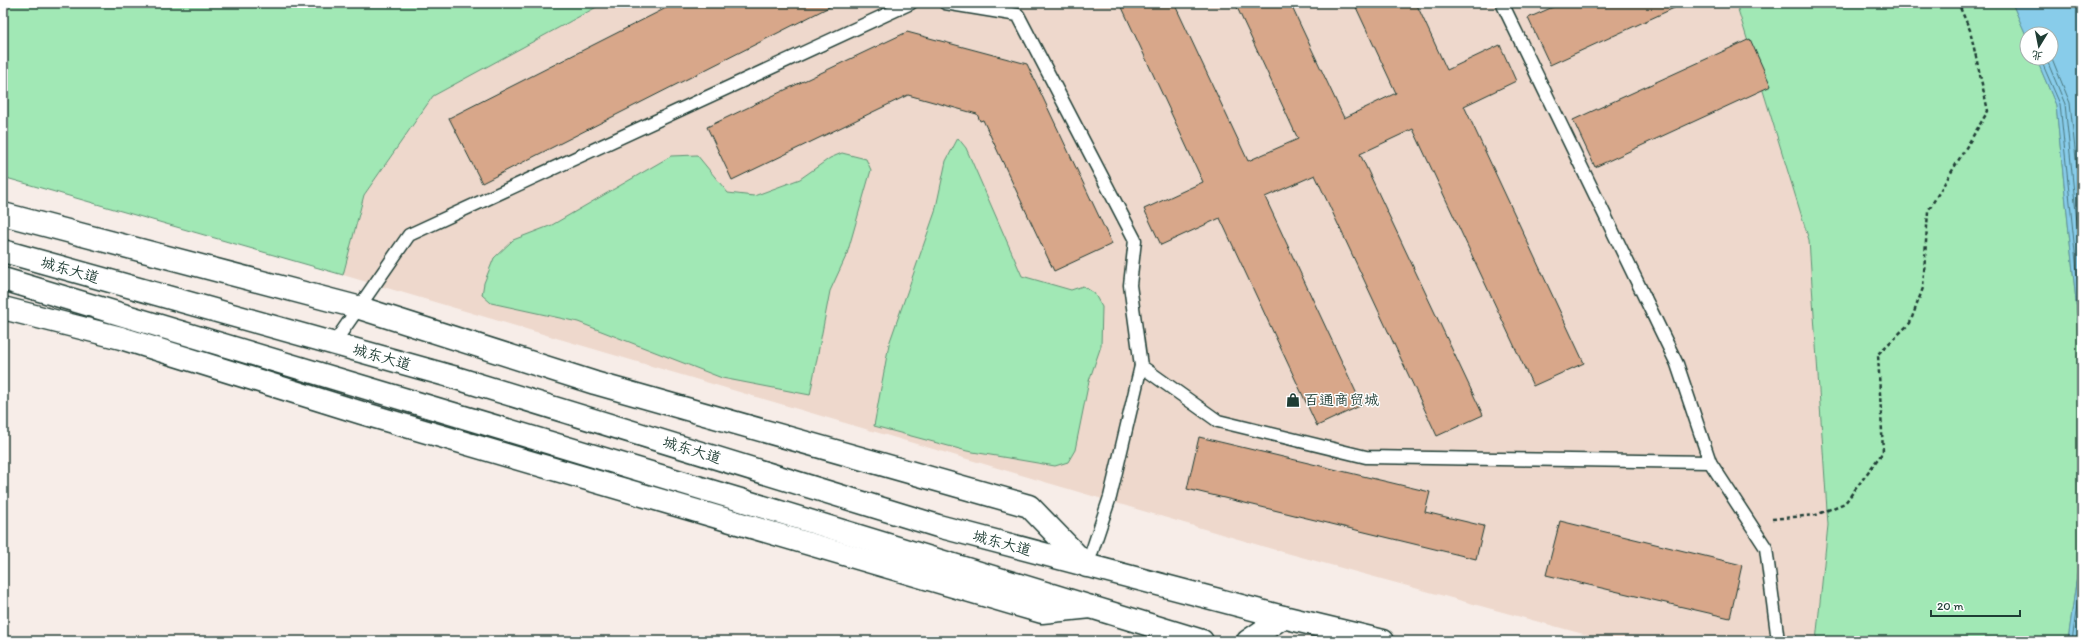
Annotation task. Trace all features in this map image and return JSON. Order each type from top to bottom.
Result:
[{"type":"main road","points":[[3,214],[357,307],[595,383],[1028,506],[1087,566]]},
{"type":"main road","name":"城东大道","points":[[3,251],[461,379],[938,526],[1283,617],[1383,641]]},
{"type":"main road","name":"城东大道","points":[[3,280],[348,382],[1202,641]]},
{"type":"main road","points":[[3,308],[121,338],[369,415],[1042,612],[1091,607]]},
{"type":"main road","points":[[1248,641],[1283,617]]},
{"type":"lane","points":[[334,343],[357,307],[409,235],[911,3]]},
{"type":"lane","points":[[945,3],[968,5],[1018,15],[1135,240],[1130,285],[1141,366],[1110,497],[1087,566]]},
{"type":"lane","points":[[1502,3],[1677,364],[1710,462],[1766,548],[1778,641]]},
{"type":"lane","points":[[1141,366],[1218,422],[1366,457],[1710,462]]},
{"type":"path","points":[[1748,520],[1816,515],[1844,503],[1883,452],[1878,354],[1910,323],[1922,288],[1928,211],[1988,111],[1970,30],[1958,3]]},
{"type":"shaded area","name":"百通商贸城","points":[[604,3],[1736,3],[1809,240],[1828,525],[1816,641],[1609,641],[1272,549],[343,275],[364,195],[433,96]]},
{"type":"green space","points":[[3,3],[604,3],[433,96],[364,195],[343,275],[3,177]]},
{"type":"green space","points":[[1736,3],[2012,3],[2022,26],[2019,26],[2019,66],[2039,66],[2056,105],[2082,360],[2082,539],[2068,641],[1816,641],[1828,525],[1809,240]]},
{"type":"green space","points":[[958,138],[966,148],[1022,276],[1071,290],[1083,286],[1094,293],[1102,307],[1101,346],[1089,381],[1075,450],[1068,462],[1055,466],[967,451],[874,426],[889,344],[935,212],[946,161]]},
{"type":"green space","points":[[842,153],[866,159],[871,170],[847,254],[830,291],[810,395],[722,378],[578,322],[491,303],[482,295],[484,283],[494,258],[513,240],[552,225],[671,156],[697,155],[728,193],[754,196],[800,179],[830,158]]},
{"type":"water","points":[[2012,3],[2082,3],[2082,360],[2056,105],[2039,66],[2059,66],[2059,26],[2022,26]]},
{"type":"water","points":[[2082,539],[2082,641],[2068,641]]},
{"type":"building","points":[[676,3],[837,3],[482,183],[449,118]]},
{"type":"building","points":[[1120,3],[1174,3],[1248,161],[1298,139],[1235,3],[1290,3],[1344,118],[1396,93],[1354,3],[1416,3],[1447,70],[1500,45],[1516,81],[1464,106],[1584,363],[1533,386],[1413,129],[1360,154],[1483,415],[1437,436],[1315,175],[1265,197],[1362,405],[1317,426],[1220,218],[1161,245],[1144,209],[1203,182]]},
{"type":"building","points":[[1562,3],[1685,3],[1550,65],[1528,18]]},
{"type":"building","points":[[907,32],[1027,64],[1112,244],[1054,271],[983,120],[980,121],[977,114],[908,95],[732,180],[707,127]]},
{"type":"building","points":[[1750,39],[1771,86],[1595,167],[1573,120]]},
{"type":"building","points":[[1199,437],[1430,492],[1425,512],[1484,526],[1476,559],[1187,489]]},
{"type":"building","points":[[1560,521],[1742,565],[1730,618],[1546,575]]},
{"type":"place","name":"百通商贸城","points":[[1293,400]]}]
